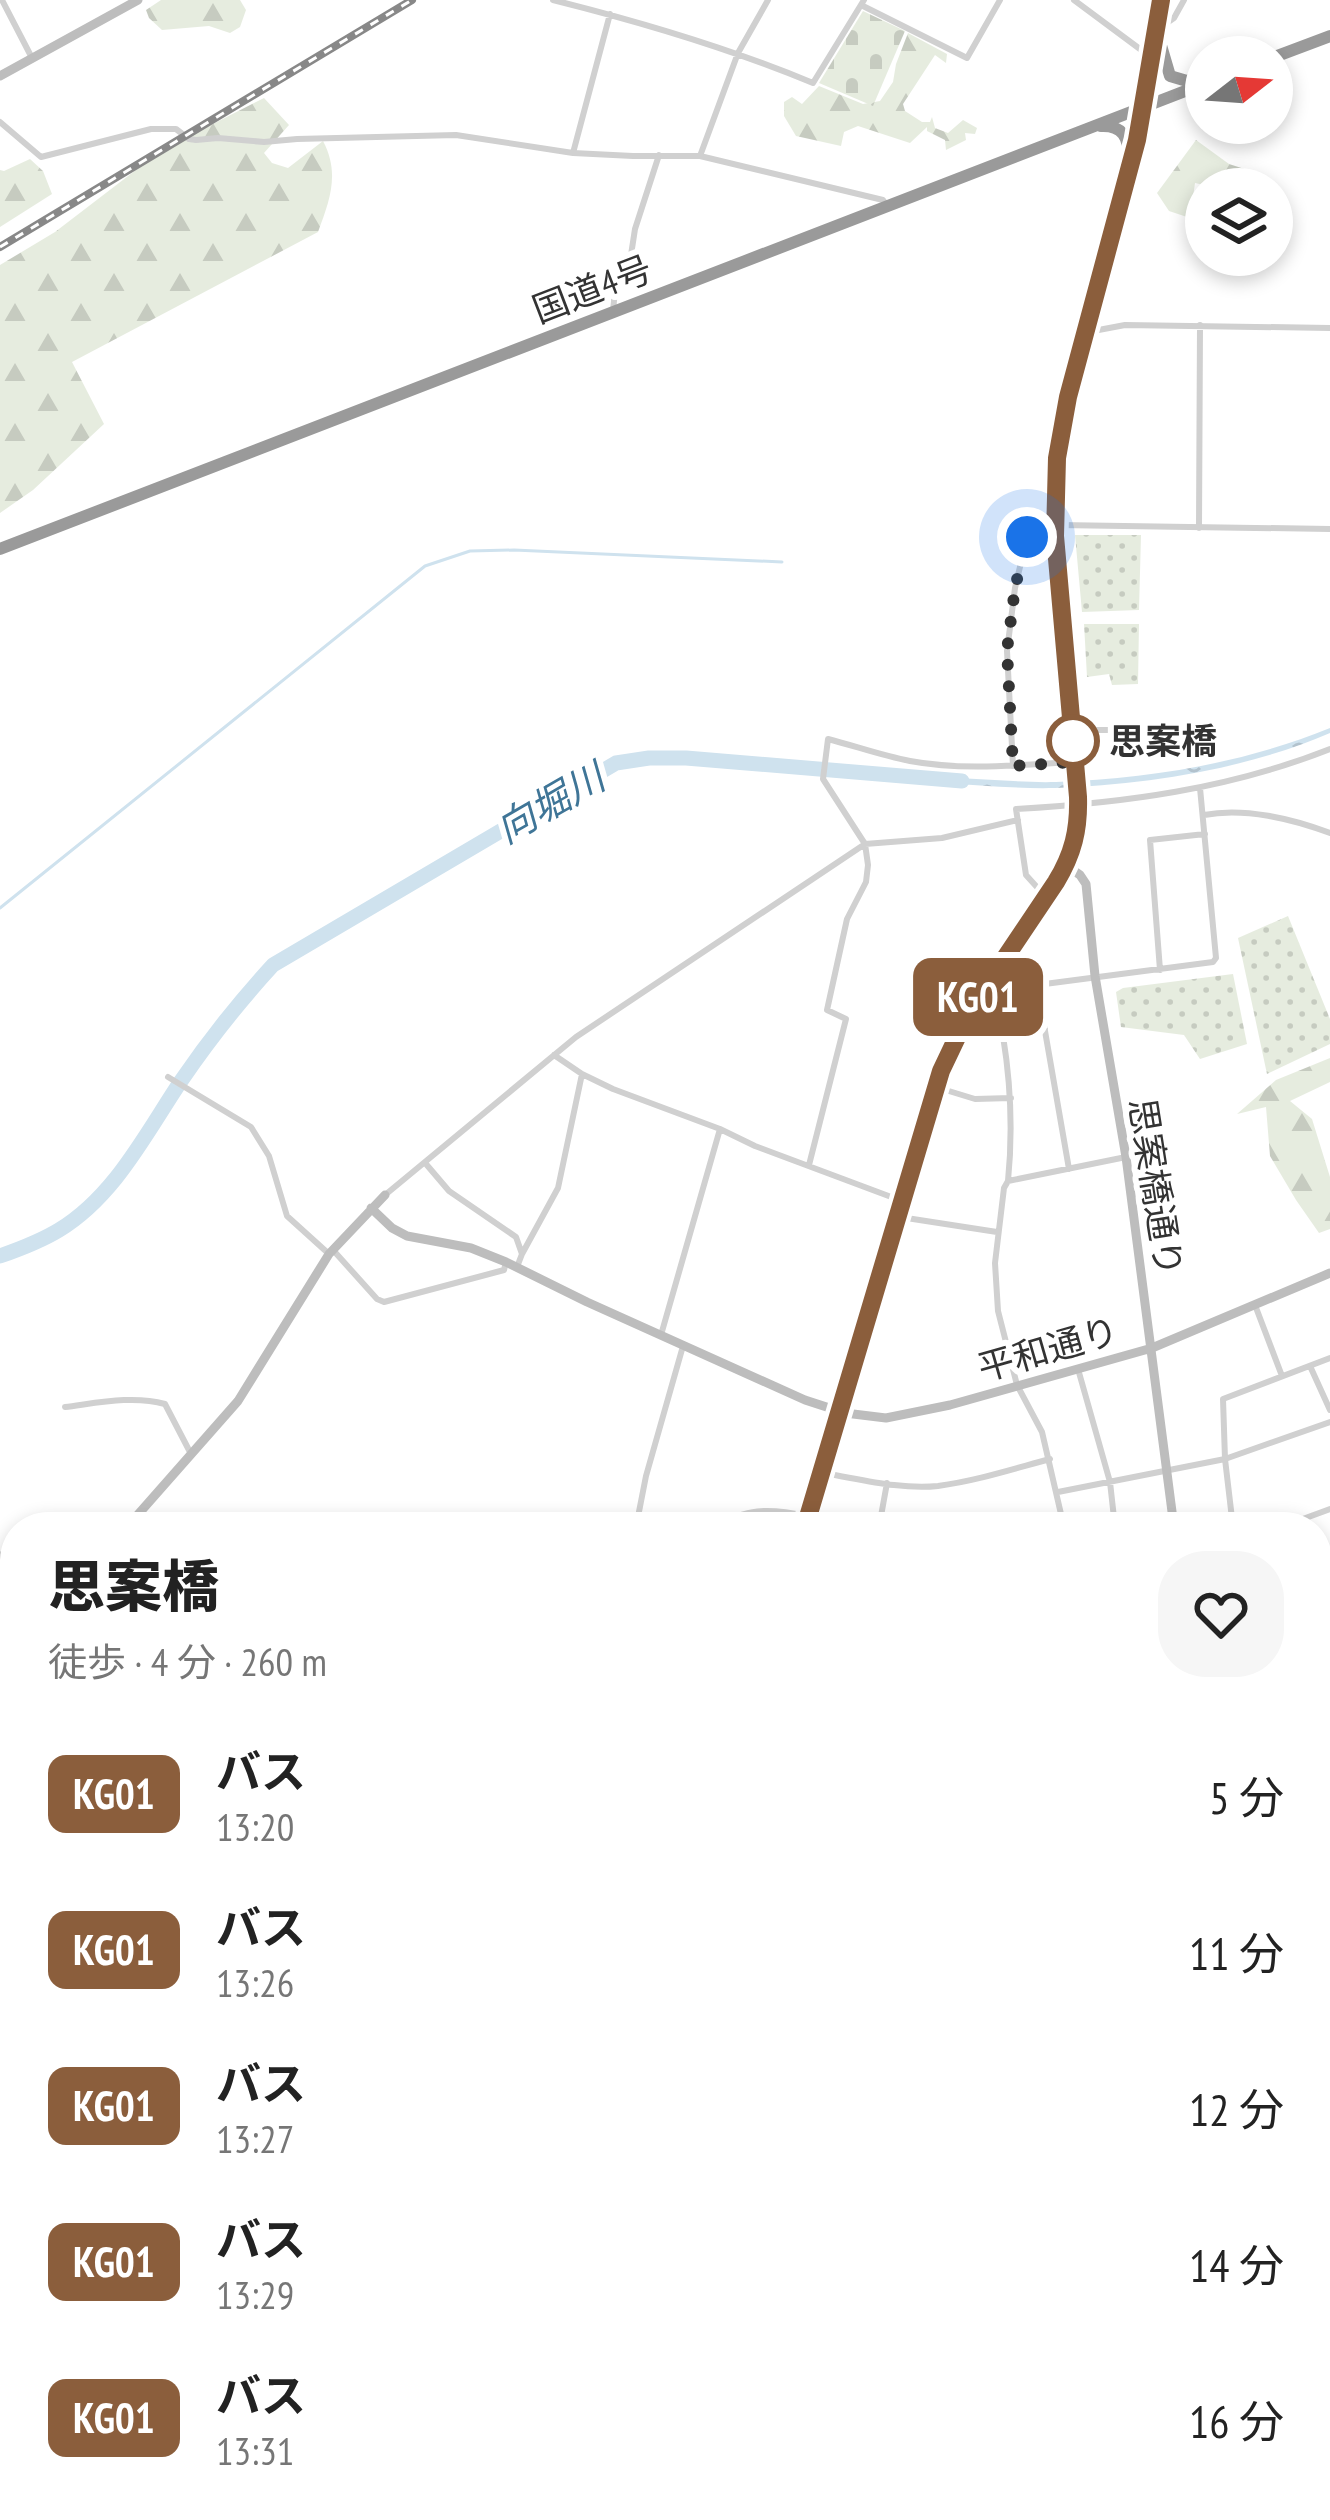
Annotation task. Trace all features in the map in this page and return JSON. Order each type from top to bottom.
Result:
[{"type":"highway","points":[[809,1512],[935,1088],[970,1010],[1066,865],[1076,837],[1079,801],[1054,520],[1061,433],[1130,172],[1161,0]]},
{"type":"highway","points":[[1157,29],[1170,76],[1185,80]]},
{"type":"highway","points":[[1293,50],[1330,36]]},
{"type":"highway","name":"国道4号","points":[[0,549],[1185,89]]},
{"type":"highway","points":[[1088,128],[1121,130],[1128,142],[1130,172]]},
{"type":"street","points":[[2,0],[32,58]]},
{"type":"street","points":[[0,76],[138,0]]},
{"type":"street","points":[[553,0],[738,53],[814,83],[862,3],[967,58],[1000,0]]},
{"type":"street","points":[[700,156],[738,53],[768,0]]},
{"type":"street","points":[[1074,0],[1153,59]]},
{"type":"street","points":[[1157,29],[1174,18],[1184,0]]},
{"type":"street","points":[[573,152],[610,14]]},
{"type":"street","points":[[0,122],[41,157],[152,129],[176,130],[189,139],[264,142],[455,135],[573,152],[700,156],[883,200],[888,206]]},
{"type":"street","points":[[613,313],[616,280],[631,255],[658,155]]},
{"type":"street","points":[[1086,332],[1125,325],[1330,328]]},
{"type":"street","points":[[1199,528],[1200,325]]},
{"type":"street","points":[[1013,766],[1007,650],[1015,588],[1030,526],[1039,517],[1199,528],[1330,529]]},
{"type":"street","points":[[1072,730],[1174,730]]},
{"type":"street","points":[[809,1166],[846,1019],[827,1010],[848,919],[866,882],[868,865],[865,844],[823,778],[828,739],[911,761],[1076,764]]},
{"type":"street","points":[[1046,896],[1026,875],[1016,809],[1200,788],[1330,749]]},
{"type":"street","points":[[1069,1169],[1037,985],[1210,965],[1216,958],[1200,788]]},
{"type":"street","points":[[1203,815],[1254,815],[1330,833]]},
{"type":"street","points":[[141,1512],[249,1386],[331,1252],[385,1195],[554,1055],[865,844],[942,838],[1018,820]]},
{"type":"street","points":[[1160,970],[1149,843],[1205,834]]},
{"type":"street","name":"思案橋通り","points":[[1066,865],[1086,884],[1172,1512]]},
{"type":"street","points":[[1045,1029],[1003,1036],[1012,1098],[1008,1181],[997,1232],[996,1299],[1017,1385],[1042,1432],[1062,1512]]},
{"type":"street","points":[[554,1055],[582,1075],[902,1201]]},
{"type":"street","points":[[170,1079],[251,1127],[269,1156],[286,1216],[384,1302],[504,1270],[522,1255],[558,1188],[582,1075]]},
{"type":"street","points":[[935,1088],[975,1099],[1012,1098]]},
{"type":"street","points":[[661,1335],[720,1129]]},
{"type":"street","points":[[1008,1181],[1126,1157]]},
{"type":"street","points":[[425,1164],[449,1191],[517,1237],[522,1255]]},
{"type":"street","name":"平和通り","points":[[371,1208],[407,1236],[472,1248],[805,1400],[886,1418],[950,1406],[1152,1348],[1330,1273]]},
{"type":"street","points":[[898,1216],[997,1232]]},
{"type":"street","points":[[1255,1305],[1282,1376]]},
{"type":"street","points":[[638,1512],[683,1346]]},
{"type":"street","points":[[1231,1512],[1223,1399],[1330,1358]]},
{"type":"street","points":[[1310,1366],[1330,1410]]},
{"type":"street","points":[[1078,1369],[1110,1482],[1113,1512]]},
{"type":"street","points":[[65,1408],[113,1401],[165,1404],[191,1454]]},
{"type":"street","points":[[1058,1492],[1225,1460],[1330,1422]]},
{"type":"street","points":[[820,1473],[935,1486],[1050,1459]]},
{"type":"street","points":[[882,1512],[887,1483]]},
{"type":"street","points":[[743,1512],[784,1512]]},
{"type":"green space","points":[[161,0],[240,0],[246,10],[240,27],[230,33],[209,26],[162,30],[146,10]]},
{"type":"green space","points":[[863,11],[905,31],[873,106],[819,83]]},
{"type":"green space","points":[[908,33],[947,54],[946,63],[935,55],[903,104],[905,111],[922,122],[932,117],[935,128],[948,133],[963,120],[977,128],[975,134],[965,133],[966,140],[946,150],[945,140],[927,127],[910,143],[858,126],[844,132],[841,146],[796,136],[784,116],[784,102],[792,97],[802,104],[819,86],[863,104],[880,101],[893,82]]},
{"type":"green space","points":[[264,98],[289,125],[264,153],[272,163],[288,168],[323,141],[328,153],[331,186],[318,232],[72,362],[104,424],[33,490],[0,513],[0,265],[55,232],[162,150]]},
{"type":"green space","points":[[1193,144],[1202,144],[1241,168],[1185,168],[1185,216],[1169,211],[1157,193]]},
{"type":"green space","points":[[30,159],[43,171],[52,194],[0,227],[0,170]]},
{"type":"green space","points":[[1075,535],[1141,535],[1139,610],[1082,612]]},
{"type":"green space","points":[[1084,624],[1139,624],[1138,684],[1112,685],[1109,674],[1087,677]]},
{"type":"green space","points":[[1288,916],[1330,1019],[1330,1044],[1267,1074],[1238,938]]},
{"type":"green space","points":[[1233,974],[1247,1044],[1200,1059],[1184,1035],[1121,1027],[1116,992],[1123,988]]},
{"type":"green space","points":[[1330,1058],[1330,1082],[1290,1101],[1312,1119],[1330,1177],[1330,1229],[1319,1233],[1270,1156],[1266,1107],[1237,1114],[1276,1080]]},
{"type":"water","points":[[1330,728],[1330,733],[1265,756],[1160,779],[1055,788],[943,783],[944,778],[1056,782],[1161,773],[1264,751]]},
{"type":"waterway","points":[[0,908],[425,566],[470,551],[514,550],[782,562]]},
{"type":"waterway","name":"向堀川","points":[[0,1256],[59,1230],[97,1200],[213,1036],[273,965],[616,763],[686,758],[962,781]]},
{"type":"railway","points":[[0,247],[412,0]]},
{"type":"bus line","name":"KG01","points":[[809,1512],[941,1071],[970,1010],[1056,882],[1076,837],[1078,797],[1055,536],[1057,458],[1068,397],[1137,140],[1161,0]]},
{"type":"place","name":"思案橋","points":[[1073,741]]},
{"type":"route","points":[[1027,537],[1007,650],[1013,766],[1075,762],[1073,741]]}]
